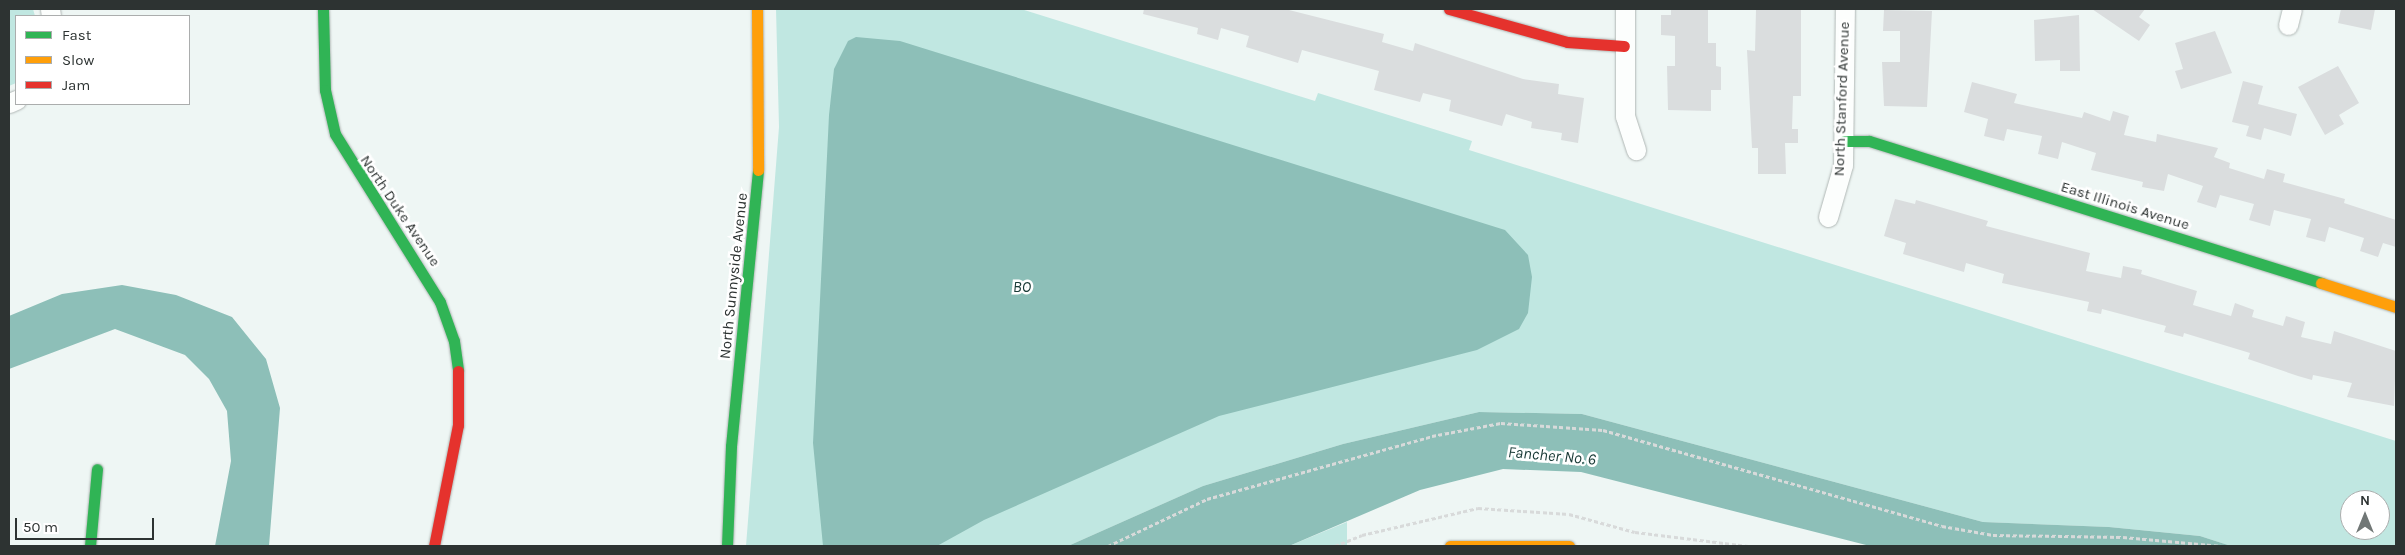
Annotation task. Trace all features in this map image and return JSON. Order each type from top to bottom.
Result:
[{"type":"street","name":"North Duke Avenue","points":[[322,9],[325,90],[335,134],[353,169],[417,259],[440,302],[454,341],[460,383],[458,425],[434,546]]},
{"type":"street","name":"North Sunnyside Avenue","points":[[727,546],[731,446],[758,189],[757,9]]},
{"type":"street","points":[[1449,9],[1567,42],[1624,46]]},
{"type":"street","points":[[1625,9],[1625,116],[1636,150]]},
{"type":"street","name":"North Stanford Avenue","points":[[1828,217],[1838,192],[1844,141],[1845,9]]},
{"type":"street","name":"East Illinois Avenue","points":[[1844,141],[1869,141],[2396,307]]},
{"type":"street","points":[[90,546],[97,469]]},
{"type":"street","points":[[1450,546],[1569,546]]},
{"type":"path","points":[[1108,546],[1216,496],[1432,436],[1501,424],[1535,424],[1603,430],[1942,526],[1992,535],[2123,537],[2222,546]]},
{"type":"shaded area","points":[[9,9],[33,9],[35,15],[15,15],[15,83],[9,86]]},
{"type":"shaded area","points":[[776,9],[1021,9],[1315,101],[1318,93],[1472,141],[1469,150],[2396,441],[2396,546],[2231,546],[2200,536],[2109,527],[1983,522],[1582,414],[1479,412],[1343,444],[1203,486],[1068,546],[746,546],[779,127]]},
{"type":"shaded area","points":[[1347,522],[1347,546],[1289,546]]},
{"type":"water","name":"BO","points":[[856,37],[900,41],[1505,230],[1528,255],[1532,277],[1528,313],[1519,329],[1477,350],[1219,416],[984,520],[937,546],[823,546],[813,443],[829,115],[834,69],[848,41]]},
{"type":"water","points":[[122,285],[176,295],[232,317],[266,359],[280,408],[269,546],[215,546],[231,461],[227,411],[209,379],[185,355],[115,329],[9,369],[9,316],[62,294]]},
{"type":"water","name":"Fancher No. 6","points":[[1479,412],[1582,414],[1983,522],[2109,527],[2200,536],[2231,546],[1870,546],[1581,472],[1503,469],[1420,490],[1289,546],[1068,546],[1203,486],[1343,444]]},
{"type":"building","points":[[1144,9],[1285,9],[1384,34],[1382,42],[1413,51],[1415,43],[1523,79],[1559,84],[1558,94],[1584,98],[1578,143],[1561,140],[1562,133],[1531,128],[1532,122],[1506,114],[1502,126],[1449,111],[1451,100],[1423,93],[1420,102],[1374,90],[1379,71],[1302,50],[1298,63],[1246,47],[1249,36],[1221,28],[1218,40],[1197,34],[1198,28],[1143,14]]},
{"type":"building","points":[[1671,9],[1708,9],[1708,43],[1716,43],[1716,66],[1721,67],[1721,90],[1711,90],[1711,111],[1668,110],[1667,66],[1675,66],[1675,36],[1661,35],[1661,15],[1671,15]]},
{"type":"building","points":[[1756,9],[1801,9],[1801,96],[1793,96],[1792,129],[1798,129],[1798,143],[1785,143],[1786,174],[1758,174],[1758,148],[1752,148],[1747,50],[1755,51]]},
{"type":"building","points":[[2092,9],[2145,9],[2139,17],[2150,25],[2139,41]]},
{"type":"building","points":[[2341,9],[2375,9],[2371,30],[2338,23]]},
{"type":"building","points":[[1884,10],[1932,11],[1927,107],[1884,106],[1882,62],[1900,62],[1900,31],[1883,31]]},
{"type":"building","points":[[2079,15],[2080,71],[2060,71],[2060,60],[2035,61],[2034,20]]},
{"type":"building","points":[[2215,31],[2232,73],[2181,89],[2175,71],[2183,69],[2175,43]]},
{"type":"building","points":[[2338,66],[2359,103],[2339,115],[2344,124],[2325,135],[2298,87]]},
{"type":"building","points":[[2243,81],[2263,86],[2258,104],[2297,114],[2291,136],[2264,128],[2261,140],[2246,136],[2249,126],[2232,122]]},
{"type":"building","points":[[1972,82],[2017,94],[2014,103],[2082,118],[2084,112],[2110,121],[2113,111],[2129,116],[2124,135],[2156,142],[2157,134],[2218,148],[2214,157],[2230,163],[2229,168],[2264,179],[2267,169],[2285,174],[2283,182],[2345,199],[2344,203],[2396,220],[2396,247],[2383,243],[2378,257],[2360,251],[2364,238],[2329,227],[2325,242],[2306,237],[2311,219],[2274,210],[2270,226],[2249,220],[2254,204],[2220,195],[2216,208],[2197,202],[2203,186],[2168,174],[2164,191],[2142,187],[2143,182],[2091,170],[2096,153],[2062,142],[2058,159],[2038,154],[2042,136],[2007,129],[2004,141],[1984,136],[1988,119],[1964,112]]},
{"type":"building","points":[[1895,199],[1915,204],[1916,200],[1988,221],[1986,226],[2090,253],[2086,271],[2121,278],[2123,266],[2142,270],[2141,274],[2197,291],[2193,305],[2231,316],[2235,303],[2254,310],[2252,317],[2283,326],[2286,316],[2305,322],[2301,337],[2331,344],[2334,331],[2396,351],[2394,406],[2347,397],[2352,383],[2313,375],[2312,380],[2298,376],[2248,359],[2250,353],[2184,333],[2183,337],[2164,332],[2166,326],[2102,309],[2101,314],[2087,311],[2089,302],[2002,283],[2004,274],[1966,263],[1964,272],[1903,254],[1906,243],[1884,236]]},
{"type":"traffic: fast","points":[[323,9],[325,90],[335,134],[440,302],[454,341],[458,371]]},
{"type":"traffic: fast","points":[[1844,141],[1869,141],[2321,283]]},
{"type":"traffic: fast","points":[[727,546],[731,446],[758,170]]},
{"type":"traffic: fast","points":[[90,546],[97,469]]},
{"type":"traffic: slow","points":[[757,9],[758,170]]},
{"type":"traffic: slow","points":[[2321,283],[2396,307]]},
{"type":"traffic: slow","points":[[1450,546],[1569,546]]},
{"type":"traffic: jam","points":[[1449,9],[1567,42],[1624,46]]},
{"type":"traffic: jam","points":[[434,546],[458,425],[458,371]]}]
